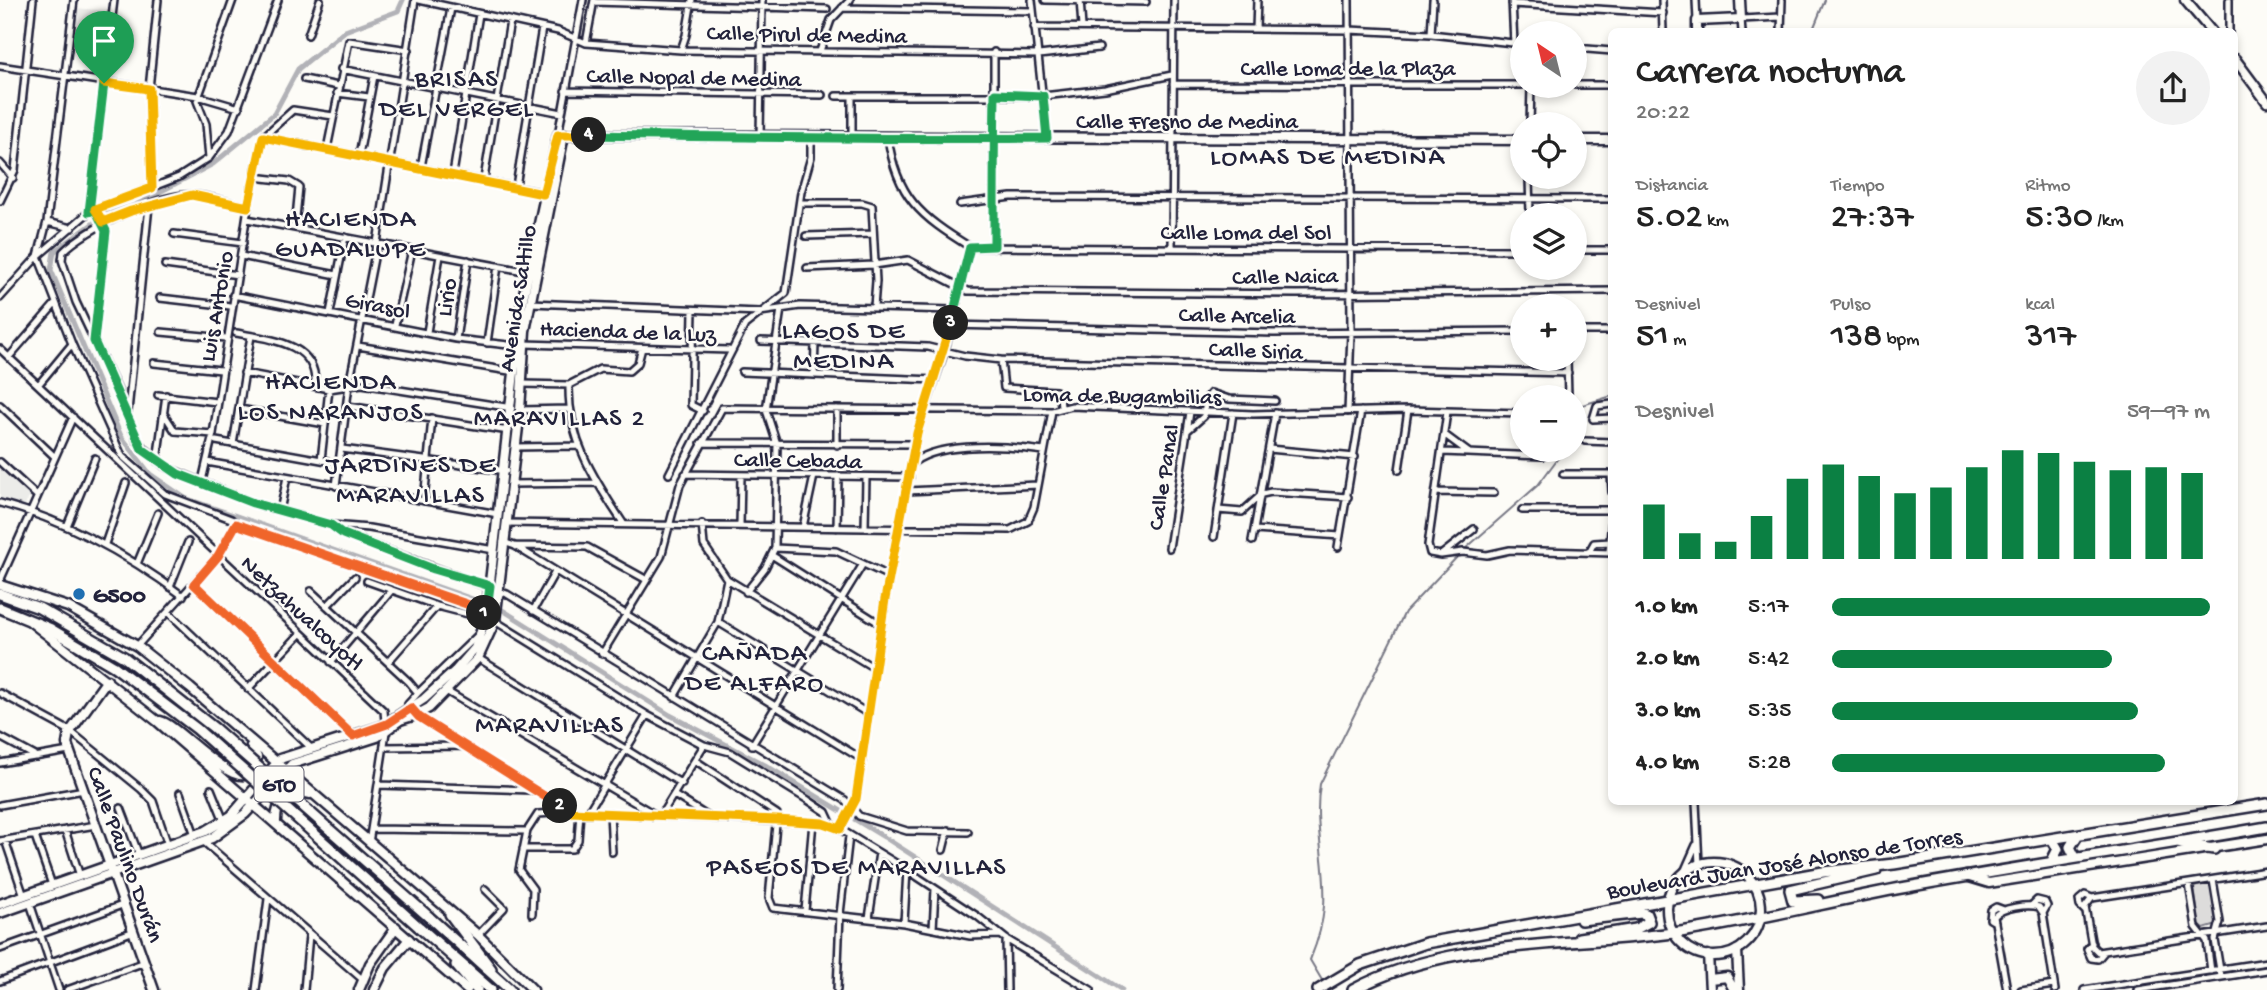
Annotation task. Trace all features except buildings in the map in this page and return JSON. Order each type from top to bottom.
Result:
[{"type":"main road","name":"GTO","points":[[0,594],[39,608],[124,657],[214,728],[510,990]]},
{"type":"main road","name":"GTO","points":[[0,608],[65,637],[115,667],[197,729],[491,990]]},
{"type":"main road","name":"Boulevard Juan José Alonso de Torres","points":[[1318,990],[1360,965],[1409,947],[1823,872],[2077,836],[2267,804]]},
{"type":"main road","name":"Boulevard Juan José Alonso de Torres","points":[[1353,990],[1394,971],[1441,959],[1547,945],[1674,933],[1966,876],[2267,827]]},
{"type":"main road","points":[[2076,857],[2070,847],[2077,836]]},
{"type":"main road","points":[[2052,839],[2058,849],[2052,861]]},
{"type":"main road","points":[[2177,843],[2214,849]]},
{"type":"main road","points":[[1862,896],[1798,903],[1789,895],[1793,888],[1861,875],[1894,864]]},
{"type":"main road","points":[[1544,922],[1640,913],[1649,919],[1645,926],[1636,929],[1547,945]]},
{"type":"main road","points":[[450,914],[498,979]]},
{"type":"main road","points":[[445,949],[477,990]]},
{"type":"street","points":[[0,201],[13,178],[33,0]]},
{"type":"street","points":[[74,0],[47,222],[38,256],[72,344],[113,438],[128,463],[171,497],[231,519],[236,524],[478,608],[486,617]]},
{"type":"street","points":[[92,211],[114,0]]},
{"type":"street","points":[[152,188],[149,89],[158,0]]},
{"type":"street","points":[[209,158],[208,131],[198,104],[198,96],[233,0]]},
{"type":"street","points":[[0,298],[38,256],[92,211],[188,173],[209,158],[229,131],[278,0]]},
{"type":"street","points":[[308,35],[320,0]]},
{"type":"street","points":[[336,486],[349,385],[377,243],[417,0]]},
{"type":"street","name":"Calle Pirul de Medina","points":[[417,0],[566,34],[576,41],[586,43],[681,50],[994,52],[1039,55],[1099,48]]},
{"type":"street","name":"Avenida Saltillo","points":[[250,802],[292,764],[387,728],[446,691],[478,658],[496,616],[494,550],[498,514],[515,447],[516,372],[583,0]]},
{"type":"street","points":[[760,137],[762,0]]},
{"type":"street","points":[[820,51],[828,26],[850,0]]},
{"type":"street","points":[[1032,0],[1047,138]]},
{"type":"street","points":[[1045,0],[1146,2]]},
{"type":"street","points":[[1172,248],[1170,199],[1174,0]]},
{"type":"street","points":[[1256,29],[1257,0]]},
{"type":"street","points":[[1348,412],[1351,369],[1349,0]]},
{"type":"street","points":[[1431,34],[1433,0]]},
{"type":"street","points":[[1662,0],[1663,28]]},
{"type":"street","points":[[1696,0],[1697,28]]},
{"type":"street","points":[[1740,0],[1742,28]]},
{"type":"street","points":[[1781,28],[1782,0]]},
{"type":"street","points":[[2185,0],[2209,28]]},
{"type":"street","points":[[2229,28],[2230,0]]},
{"type":"street","points":[[586,43],[594,1],[827,9]]},
{"type":"street","points":[[1080,1],[1082,27]]},
{"type":"street","points":[[1513,21],[1512,2],[1663,13]]},
{"type":"street","points":[[681,50],[691,3]]},
{"type":"street","points":[[421,167],[450,8]]},
{"type":"street","points":[[842,8],[1033,11]]},
{"type":"street","points":[[453,174],[479,14]]},
{"type":"street","points":[[1697,21],[1781,17]]},
{"type":"street","points":[[484,180],[510,21]]},
{"type":"street","points":[[1034,27],[1349,30],[1431,34],[1510,44]]},
{"type":"street","points":[[516,186],[542,28]]},
{"type":"street","points":[[327,149],[346,45],[353,39],[409,50]]},
{"type":"street","points":[[1587,49],[1608,51]]},
{"type":"street","points":[[994,52],[994,246]]},
{"type":"street","points":[[2238,64],[2267,102]]},
{"type":"street","points":[[0,66],[65,78],[198,96],[239,108]]},
{"type":"street","points":[[341,69],[562,113]]},
{"type":"street","points":[[836,96],[1043,96],[1105,89],[1172,75]]},
{"type":"street","points":[[359,155],[374,76]]},
{"type":"street","points":[[304,79],[369,97]]},
{"type":"street","name":"Calle Loma de la Plaza","points":[[1173,84],[1510,85]]},
{"type":"street","points":[[1587,85],[1608,85]]},
{"type":"street","name":"Calle Nopal de Medina","points":[[565,91],[822,95]]},
{"type":"street","points":[[852,97],[852,137]]},
{"type":"street","points":[[263,137],[295,110],[333,116]]},
{"type":"street","name":"Avenida Saltillo","points":[[414,712],[475,648],[494,590],[511,484],[508,471],[509,431],[522,384],[521,345],[543,194],[560,132]]},
{"type":"street","name":"Calle Fresno de Medina","points":[[560,132],[760,137],[1510,140]]},
{"type":"street","points":[[263,137],[516,186],[543,194]]},
{"type":"street","name":"Luis Antonio","points":[[202,481],[213,434],[230,306],[263,137]]},
{"type":"street","points":[[669,474],[702,411],[729,350],[745,325],[786,293],[800,203],[811,157],[811,137]]},
{"type":"street","points":[[840,829],[851,812],[889,576],[914,462],[915,444],[945,350],[970,247],[937,227],[913,204],[897,180],[888,137]]},
{"type":"street","points":[[1587,140],[1608,140]]},
{"type":"street","points":[[0,163],[13,178]]},
{"type":"street","points":[[254,177],[289,181],[299,187],[295,228]]},
{"type":"street","points":[[1530,189],[1530,200]]},
{"type":"street","points":[[248,207],[192,195],[149,206],[103,222],[67,248],[61,256],[76,302],[137,441],[157,461],[178,474],[280,511],[331,525],[369,528],[494,550]]},
{"type":"street","points":[[960,204],[1011,197],[1608,199]]},
{"type":"street","points":[[800,203],[862,202],[872,206],[877,295],[874,307]]},
{"type":"street","points":[[127,414],[149,206]]},
{"type":"street","points":[[92,211],[103,222],[106,242],[94,341]]},
{"type":"street","points":[[247,219],[532,272]]},
{"type":"street","points":[[47,222],[72,228]]},
{"type":"street","points":[[174,234],[243,243]]},
{"type":"street","points":[[806,236],[873,234]]},
{"type":"street","points":[[330,313],[345,237]]},
{"type":"street","name":"Calle Loma del Sol","points":[[970,247],[1510,250]]},
{"type":"street","points":[[395,325],[412,250]]},
{"type":"street","points":[[1587,250],[1608,250]]},
{"type":"street","points":[[241,256],[337,275]]},
{"type":"street","points":[[427,332],[440,256]]},
{"type":"street","name":"Lirio","points":[[456,338],[468,260]]},
{"type":"street","points":[[807,268],[874,265],[908,260],[951,280],[958,288]]},
{"type":"street","points":[[165,265],[238,275]]},
{"type":"street","points":[[486,343],[498,266]]},
{"type":"street","name":"Calle Naica","points":[[958,288],[1171,294],[1608,291]]},
{"type":"street","name":"Girasol","points":[[233,295],[456,338],[521,345]]},
{"type":"street","points":[[160,298],[230,306]]},
{"type":"street","points":[[9,357],[56,303]]},
{"type":"street","points":[[530,303],[760,312],[874,307],[953,310]]},
{"type":"street","points":[[746,592],[773,556],[775,548],[777,443],[766,410],[774,372],[781,309]]},
{"type":"street","points":[[693,310],[690,350],[691,405],[702,411]]},
{"type":"street","name":"Calle Arcelia","points":[[951,325],[1234,333],[1510,331]]},
{"type":"street","points":[[1587,331],[1608,331]]},
{"type":"street","points":[[161,332],[226,338]]},
{"type":"street","points":[[236,333],[293,345],[314,369],[315,386]]},
{"type":"street","points":[[233,444],[251,336]]},
{"type":"street","name":"Calle Siria","points":[[761,341],[945,350],[965,356],[1001,360],[1568,373]]},
{"type":"street","points":[[38,384],[72,344]]},
{"type":"street","points":[[814,375],[815,344]]},
{"type":"street","name":"Hacienda de la Luz","points":[[521,345],[729,350]]},
{"type":"street","points":[[358,346],[516,372]]},
{"type":"street","points":[[522,384],[569,385],[600,369],[629,371],[638,363],[642,348]]},
{"type":"street","name":"Netzahualcoyotl","points":[[0,349],[384,711],[387,728]]},
{"type":"street","points":[[1001,360],[1002,386],[1006,390],[1052,391],[1060,395],[1061,407]]},
{"type":"street","points":[[155,363],[221,370]]},
{"type":"street","points":[[742,372],[935,380]]},
{"type":"street","points":[[244,373],[329,389],[362,384],[516,409],[569,410]]},
{"type":"street","points":[[1568,373],[1568,385]]},
{"type":"street","points":[[569,385],[569,410],[578,446],[597,483],[623,523]]},
{"type":"street","points":[[216,441],[324,461],[329,389]]},
{"type":"street","points":[[1187,431],[1205,412],[1206,399],[1211,393],[1229,399],[1275,401]]},
{"type":"street","points":[[158,395],[217,402]]},
{"type":"street","points":[[157,461],[166,395]]},
{"type":"street","points":[[0,405],[54,456]]},
{"type":"street","points":[[1608,405],[1597,406],[1593,419],[1608,418]]},
{"type":"street","points":[[348,406],[509,431]]},
{"type":"street","name":"Loma de Bugambilias","points":[[701,443],[722,408],[1052,411],[1061,407],[1233,413],[1408,410],[1510,413]]},
{"type":"street","points":[[240,409],[325,424]]},
{"type":"street","points":[[837,409],[837,445]]},
{"type":"street","points":[[1399,470],[1408,410]]},
{"type":"street","points":[[506,523],[670,523],[1010,530],[1028,521],[1052,411]]},
{"type":"street","points":[[1338,547],[1361,411]]},
{"type":"street","name":"Calle Panal","points":[[1169,548],[1189,412]]},
{"type":"street","points":[[1447,412],[1430,553],[1441,555],[1463,552],[1487,555],[1510,550],[1608,553]]},
{"type":"street","points":[[1214,537],[1233,413]]},
{"type":"street","points":[[1252,541],[1275,413]]},
{"type":"street","points":[[163,414],[175,431]]},
{"type":"street","points":[[73,417],[0,583],[51,599],[137,646],[190,688],[450,914],[478,935],[533,990]]},
{"type":"street","points":[[424,501],[432,418]]},
{"type":"street","points":[[161,436],[171,435],[175,431],[213,434]]},
{"type":"street","points":[[1445,435],[1469,452]]},
{"type":"street","points":[[1587,441],[1608,442]]},
{"type":"street","points":[[602,654],[665,547],[685,474],[701,443],[915,444]]},
{"type":"street","points":[[515,447],[578,446]]},
{"type":"street","points":[[914,462],[937,450],[1019,447],[1044,450]]},
{"type":"street","points":[[342,449],[508,471]]},
{"type":"street","points":[[1269,449],[1355,457]]},
{"type":"street","points":[[1443,452],[1510,454]]},
{"type":"street","points":[[67,526],[95,458]]},
{"type":"street","points":[[0,462],[37,496]]},
{"type":"street","points":[[207,462],[498,514]]},
{"type":"street","name":"Calle Cebada","points":[[685,474],[910,477]]},
{"type":"street","points":[[1563,474],[1608,474]]},
{"type":"street","points":[[740,526],[741,476]]},
{"type":"street","points":[[803,527],[814,476]]},
{"type":"street","points":[[837,528],[838,476]]},
{"type":"street","points":[[280,511],[286,477]]},
{"type":"street","points":[[865,528],[866,477]]},
{"type":"street","points":[[105,544],[126,483]]},
{"type":"street","points":[[511,484],[597,483]]},
{"type":"street","points":[[907,491],[1038,485]]},
{"type":"street","points":[[1242,512],[1262,494],[1278,491],[1348,497]]},
{"type":"street","points":[[1436,492],[1493,493]]},
{"type":"street","points":[[0,503],[31,511],[105,544],[183,596]]},
{"type":"street","points":[[1218,510],[1242,512],[1257,520]]},
{"type":"street","points":[[1522,510],[1608,510]]},
{"type":"street","points":[[136,564],[158,513]]},
{"type":"street","points":[[137,646],[218,556],[236,524]]},
{"type":"street","points":[[702,524],[704,545],[727,579],[874,668]]},
{"type":"street","points":[[331,525],[343,534],[494,590],[533,611],[845,800],[851,812],[862,818],[907,831],[968,832]]},
{"type":"street","points":[[1441,555],[1474,528]]},
{"type":"street","points":[[1255,530],[1340,536]]},
{"type":"street","points":[[1589,552],[1594,543],[1608,541]]},
{"type":"street","points":[[170,587],[188,542]]},
{"type":"street","points":[[503,542],[515,546],[860,758]]},
{"type":"street","points":[[515,546],[587,547],[647,580]]},
{"type":"street","points":[[775,548],[826,549],[889,576]]},
{"type":"street","points":[[773,556],[882,625]]},
{"type":"street","points":[[752,744],[863,564]]},
{"type":"street","points":[[533,611],[555,572]]},
{"type":"street","points":[[327,606],[355,577]]},
{"type":"street","points":[[674,697],[718,622],[727,579]]},
{"type":"street","points":[[367,580],[437,606],[486,617],[496,616],[647,715],[704,745],[724,750],[808,800],[826,812],[832,825]]},
{"type":"street","points":[[194,584],[353,736]]},
{"type":"street","points":[[331,662],[392,590]]},
{"type":"street","points":[[311,591],[418,693]]},
{"type":"street","points":[[388,662],[437,606]]},
{"type":"street","points":[[169,613],[311,748]]},
{"type":"street","points":[[31,621],[61,648],[107,680],[157,721],[467,990]]},
{"type":"street","points":[[718,622],[867,713]]},
{"type":"street","points":[[481,632],[408,704],[414,712],[464,746],[570,812]]},
{"type":"street","points":[[248,689],[301,633]]},
{"type":"street","points":[[478,658],[681,784]]},
{"type":"street","points":[[70,731],[107,680]]},
{"type":"street","points":[[446,691],[658,815]]},
{"type":"street","points":[[0,693],[70,731],[150,797],[168,845]]},
{"type":"street","points":[[588,812],[647,715]]},
{"type":"street","points":[[157,721],[174,726],[232,775],[249,771],[256,762],[256,754],[244,737]]},
{"type":"street","points":[[369,843],[387,728]]},
{"type":"street","name":"Avenida Saltillo","points":[[250,802],[276,763],[285,756],[387,728]]},
{"type":"street","name":"Calle Paulino Durán","points":[[70,731],[67,739],[69,751],[154,990]]},
{"type":"street","points":[[0,737],[37,758]]},
{"type":"street","points":[[658,815],[674,795],[704,745]]},
{"type":"street","points":[[384,747],[464,746]]},
{"type":"street","points":[[0,763],[69,751]]},
{"type":"street","points":[[300,783],[298,767],[312,758]]},
{"type":"street","points":[[696,761],[774,811],[777,820],[769,898],[771,906],[904,923],[970,936],[1003,937]]},
{"type":"street","points":[[379,785],[535,790]]},
{"type":"street","points":[[211,789],[224,821]]},
{"type":"street","points":[[0,805],[84,790]]},
{"type":"street","points":[[276,824],[277,810],[287,795],[301,791],[315,796]]},
{"type":"street","points":[[180,793],[195,835]]},
{"type":"street","points":[[674,795],[709,818]]},
{"type":"street","points":[[0,913],[52,886],[112,869],[139,855],[195,835],[224,821],[250,802]]},
{"type":"street","points":[[0,904],[27,899],[112,869],[204,842],[224,830],[250,802]]},
{"type":"street","points":[[1696,805],[1699,865]]},
{"type":"street","points":[[121,808],[139,855]]},
{"type":"street","points":[[523,849],[572,849],[578,840],[580,812]]},
{"type":"street","points":[[532,914],[531,885],[519,870],[527,831],[538,814],[588,812],[813,822],[840,829],[935,888],[1003,937],[1089,989]]},
{"type":"street","points":[[610,813],[612,852]]},
{"type":"street","points":[[805,911],[813,822]]},
{"type":"street","points":[[59,990],[27,899],[2,841],[96,825]]},
{"type":"street","points":[[373,829],[527,831]]},
{"type":"street","points":[[65,830],[80,876]]},
{"type":"street","points":[[943,850],[948,830]]},
{"type":"street","points":[[35,836],[52,886]]},
{"type":"street","points":[[837,990],[840,914],[849,836]]},
{"type":"street","points":[[1684,872],[1699,865],[1730,866],[1754,885],[1762,901],[1761,917],[1754,935],[1737,950],[1708,955],[1690,949],[1674,933],[1668,918],[1668,900],[1674,884],[1684,872],[1698,839]]},
{"type":"street","points":[[1966,876],[1989,883],[2267,839]]},
{"type":"street","points":[[204,842],[362,979]]},
{"type":"street","points":[[869,918],[878,853]]},
{"type":"street","points":[[904,923],[907,870]]},
{"type":"street","points":[[2267,871],[2092,898],[2086,903],[2085,911],[2095,951],[2104,952],[2267,926]]},
{"type":"street","points":[[2213,880],[2220,922],[2217,934],[2221,976]]},
{"type":"street","points":[[2189,884],[2196,928],[2207,942],[2212,977]]},
{"type":"street","points":[[933,929],[935,888]]},
{"type":"street","points":[[478,935],[504,908],[485,889]]},
{"type":"street","points":[[256,990],[268,899]]},
{"type":"street","points":[[0,948],[125,905]]},
{"type":"street","points":[[2007,990],[1995,922],[1996,914],[2032,905],[2039,907],[2043,913],[2054,987],[2021,990]]},
{"type":"street","points":[[359,990],[362,979],[396,927]]},
{"type":"street","points":[[0,981],[134,931]]},
{"type":"street","points":[[304,990],[309,935]]},
{"type":"street","points":[[1003,937],[1007,990]]},
{"type":"street","points":[[374,990],[385,968],[409,939]]},
{"type":"street","points":[[1737,950],[1737,990]]},
{"type":"street","points":[[1708,955],[1710,990]]},
{"type":"street","points":[[67,990],[145,962]]},
{"type":"street","points":[[2084,990],[2267,962]]},
{"type":"street","points":[[2140,981],[2140,990],[2267,970]]},
{"type":"street","points":[[1710,979],[1727,977],[1737,990]]},
{"type":"street","points":[[2131,982],[2132,990]]},
{"type":"shaded area","points":[[76,8],[108,11],[103,54],[72,48]]},
{"type":"shaded area","points":[[0,466],[31,495],[24,506],[0,498]]},
{"type":"shaded area","points":[[2207,883],[2212,887],[2217,925],[2204,929],[2199,925],[2194,887]]},
{"type":"waterway","points":[[403,0],[398,11],[345,31],[298,69],[274,114],[213,164],[135,205],[106,214],[54,252],[51,270],[121,436],[150,474],[185,498],[501,609],[670,715],[765,765],[884,837],[1122,990]]},
{"type":"waterway","points":[[1814,28],[1825,0]]},
{"type":"waterway","points":[[1587,404],[1608,397]]},
{"type":"waterway","points":[[1464,550],[1538,485],[1555,462]]},
{"type":"waterway","points":[[1323,982],[1310,960],[1319,934],[1324,906],[1318,815],[1320,784],[1405,612],[1458,556]]},
{"type":"place","name":"G500","points":[[79,594]]},
{"type":"district","name":"BRISAS DEL VERGEL","points":[[457,92]]},
{"type":"district","name":"LOMAS DE MEDINA","points":[[1328,155]]},
{"type":"district","name":"HACIENDA GUADALUPE","points":[[351,232]]},
{"type":"district","name":"LAGOS DE MEDINA","points":[[844,344]]},
{"type":"district","name":"HACIENDA LOS NARANJOS","points":[[331,395]]},
{"type":"district","name":"MARAVILLAS 2","points":[[560,416]]},
{"type":"district","name":"JARDINES DE MARAVILLAS","points":[[411,478]]},
{"type":"district","name":"CAÑADA DE ALFARO","points":[[755,666]]},
{"type":"district","name":"MARAVILLAS","points":[[550,723]]},
{"type":"district","name":"PASEOS DE MARAVILLAS","points":[[857,865]]},
{"type":"route","points":[[104,83],[89,212],[95,209],[106,231],[94,341],[142,449],[178,474],[202,481],[253,503],[331,525],[343,534],[433,569],[490,586],[486,617],[481,609],[236,524],[218,556],[194,584],[353,736],[387,724],[411,708],[419,717],[570,812],[777,820],[823,823],[840,829],[856,799],[885,599],[919,427],[945,350],[970,247],[994,246],[994,200],[995,138],[995,94],[1043,96],[1047,138],[995,138],[760,137],[558,135],[543,194],[536,190],[263,137],[248,207],[192,195],[131,211],[103,222],[95,209],[152,188],[149,89],[104,83]]}]
